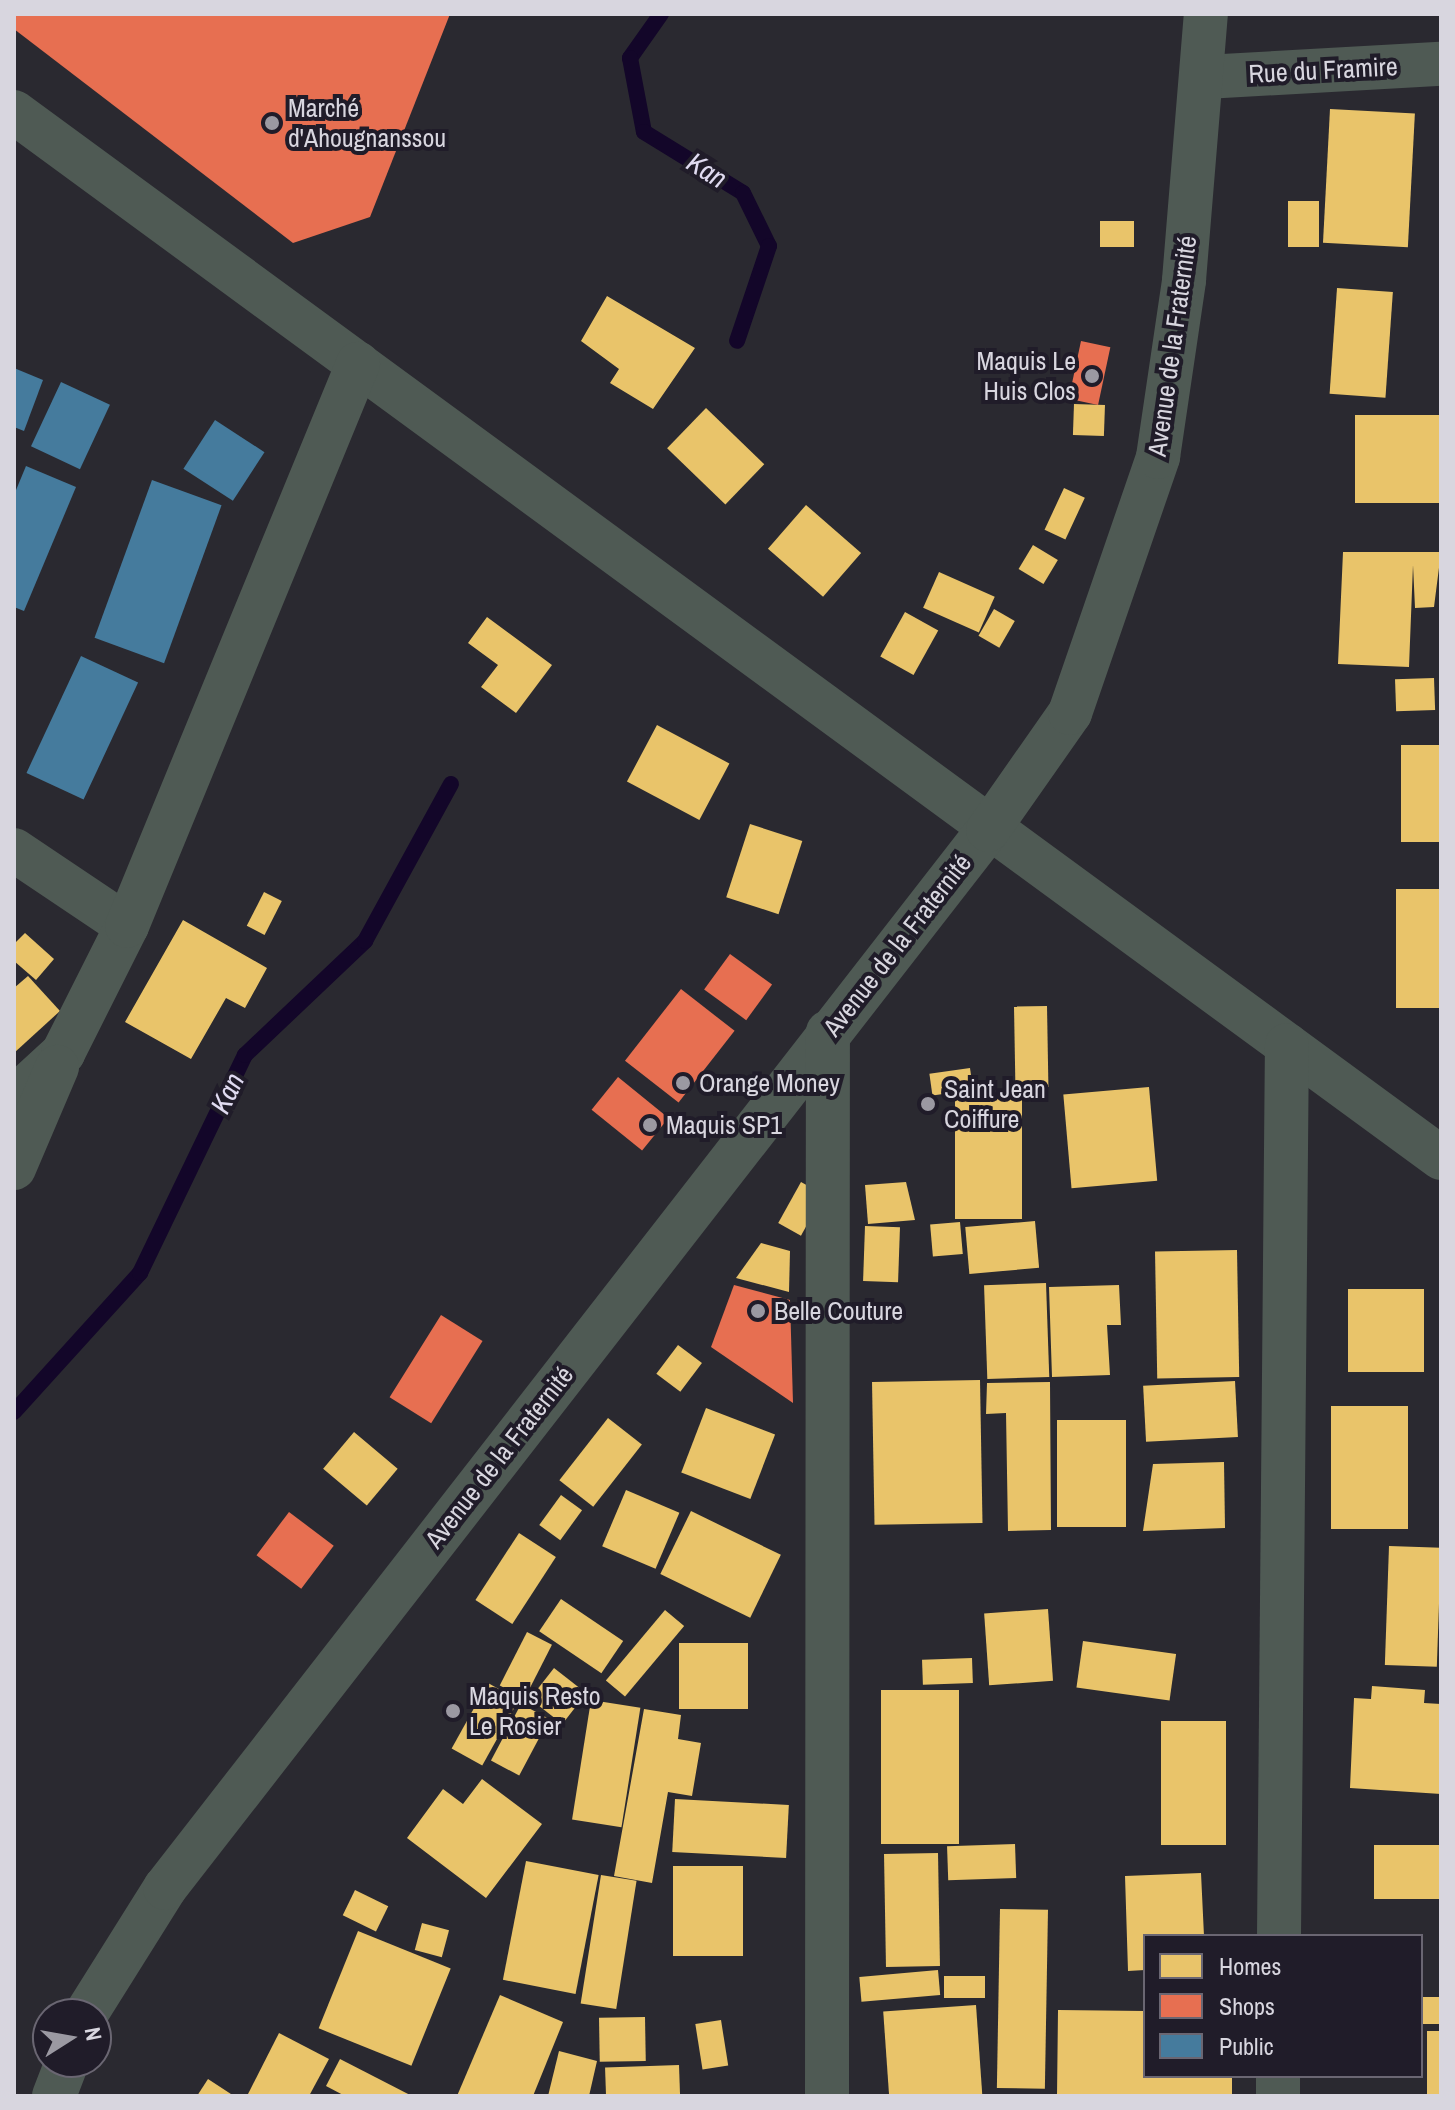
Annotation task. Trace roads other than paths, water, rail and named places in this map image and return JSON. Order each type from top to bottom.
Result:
[{"type":"street","name":"Avenue de la Fraternité","points":[[96,1998],[165,1888],[988,830],[1070,713],[1158,457],[1205,77],[1206,14]]},
{"type":"street","name":"Rue du Framire","points":[[1205,77],[1441,64]]},
{"type":"street","points":[[14,112],[988,830],[1441,1158]]},
{"type":"street","points":[[14,1168],[63,1053],[127,926],[358,364]]},
{"type":"street","points":[[14,850],[127,926]]},
{"type":"street","points":[[827,2096],[828,1032]]},
{"type":"street","points":[[1279,1934],[1287,1045]]},
{"type":"street","points":[[14,1098],[63,1053]]},
{"type":"waterway","name":"Kan","points":[[661,14],[630,58],[644,132],[743,193],[769,246],[737,341]]},
{"type":"waterway","name":"Kan","points":[[14,1412],[140,1273],[245,1055],[365,941],[451,784]]},
{"type":"place","name":"Marché d'Ahougnanssou","points":[[272,123]]},
{"type":"place","name":"Maquis Le Huis Clos","points":[[1092,376]]},
{"type":"place","name":"Orange Money","points":[[683,1083]]},
{"type":"place","name":"Saint Jean Coiffure","points":[[928,1104]]},
{"type":"place","name":"Maquis SP1","points":[[650,1125]]},
{"type":"place","name":"Belle Couture","points":[[758,1311]]},
{"type":"place","name":"Maquis Resto Le Rosier","points":[[453,1711]]}]
